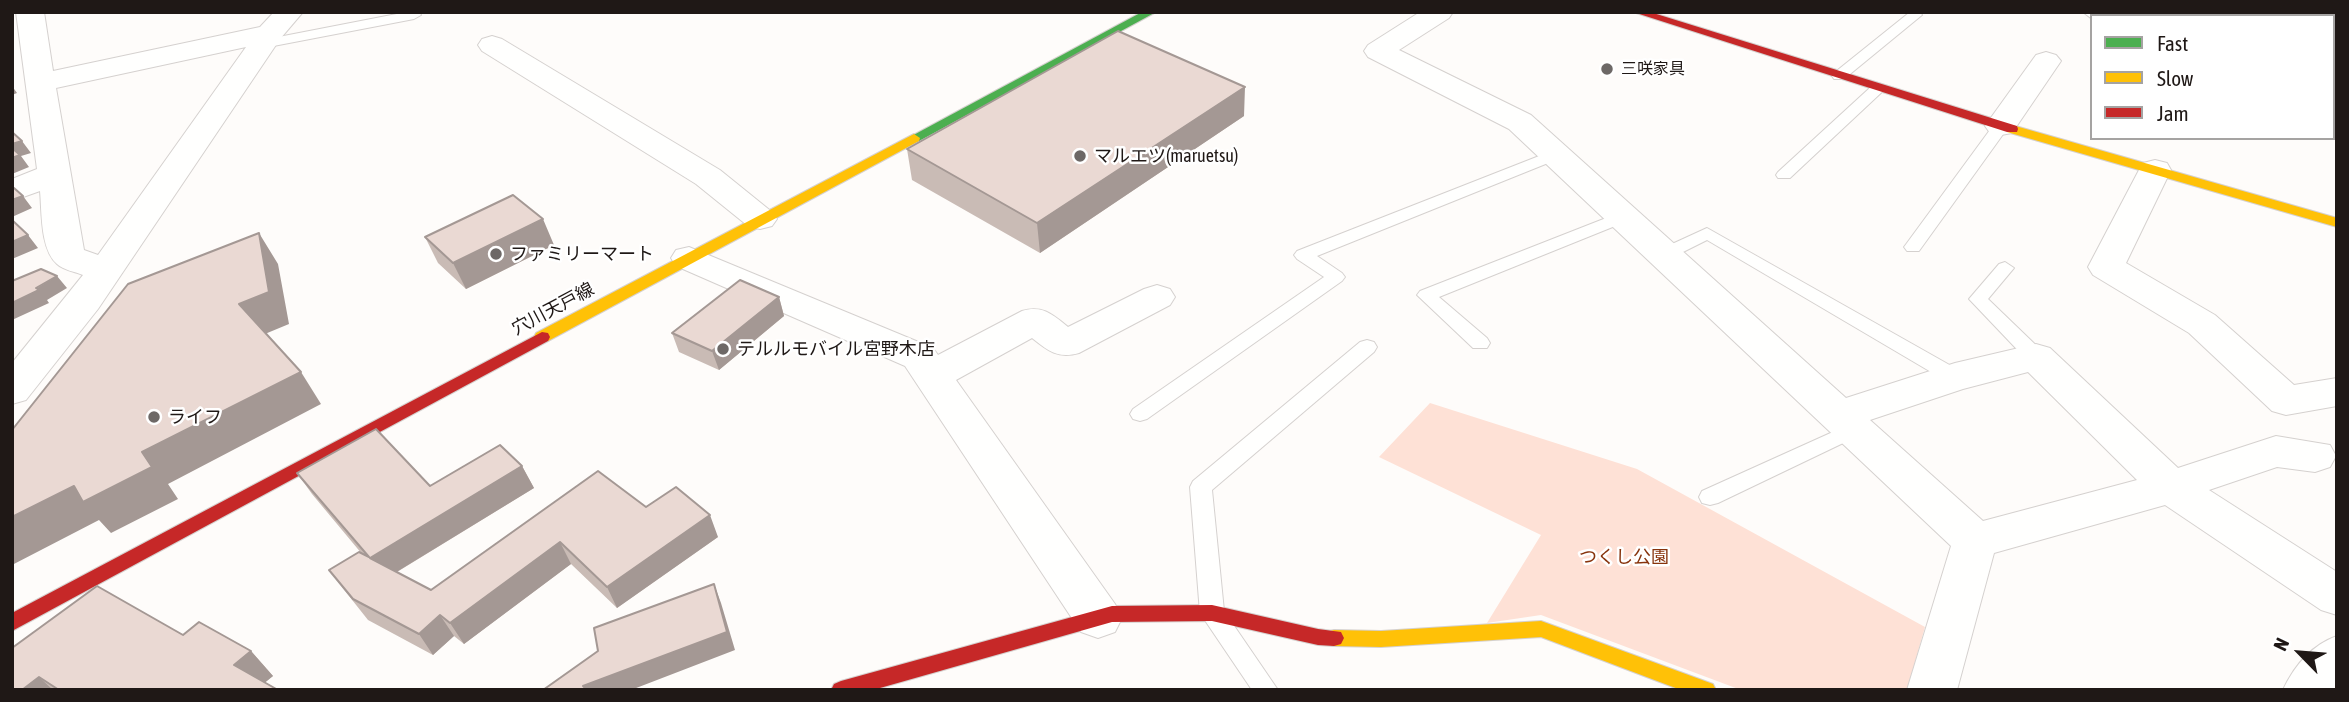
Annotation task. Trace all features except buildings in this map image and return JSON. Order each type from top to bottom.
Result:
[{"type":"street","name":"穴川天戸線","points":[[12,623],[760,219],[1151,12]]},
{"type":"street","points":[[1440,12],[1378,51],[1520,122],[1975,541]]},
{"type":"street","points":[[1638,12],[2001,126],[2337,222]]},
{"type":"street","points":[[12,113],[42,92],[274,30]]},
{"type":"street","points":[[12,390],[85,300],[87,264],[274,30]]},
{"type":"street","points":[[25,31],[42,92],[64,245],[87,264]]},
{"type":"street","points":[[492,45],[708,177],[760,219]]},
{"type":"street","points":[[2001,126],[2046,61]]},
{"type":"street","points":[[2155,170],[2106,267],[2202,324],[2286,401],[2337,392]]},
{"type":"street","points":[[12,191],[53,174]]},
{"type":"street","points":[[689,258],[919,357],[1098,618]]},
{"type":"street","points":[[36,273],[87,264]]},
{"type":"street","points":[[932,376],[1035,320],[1065,345],[1157,297]]},
{"type":"street","points":[[1847,422],[1955,377],[2036,358],[2171,487],[2337,596]]},
{"type":"street","points":[[1975,541],[2171,487],[2276,451],[2315,456]]},
{"type":"street","points":[[1932,690],[1975,541]]},
{"type":"street","points":[[841,690],[1112,614],[1212,613],[1318,637],[1381,639],[1541,629],[1670,683],[1706,690]]},
{"type":"street","points":[[2308,690],[2337,657]]},
{"type":"lane","points":[[274,30],[414,15]]},
{"type":"lane","points":[[1839,76],[1915,15]]},
{"type":"lane","points":[[1784,175],[1878,88]]},
{"type":"lane","points":[[1913,247],[2001,126]]},
{"type":"lane","points":[[1140,414],[1336,277],[1303,255],[1556,154]]},
{"type":"lane","points":[[1480,343],[1426,295],[1624,216]]},
{"type":"lane","points":[[1665,254],[1707,233],[1955,377]]},
{"type":"lane","points":[[2005,268],[1978,299],[2036,358]]},
{"type":"lane","points":[[1266,690],[1212,613],[1201,487],[1367,347]]},
{"type":"lane","points":[[1710,497],[1847,422]]},
{"type":"green space","name":"つくし公園","points":[[1430,403],[1637,469],[1925,627],[1907,690],[1741,690],[1541,615],[1487,623],[1541,535],[1379,457]]},
{"type":"traffic: fast","points":[[914,138],[1151,12]]},
{"type":"traffic: slow","points":[[2012,129],[2337,223]]},
{"type":"traffic: slow","points":[[542,337],[914,138]]},
{"type":"traffic: slow","points":[[1334,638],[1381,639],[1541,629],[1706,690]]},
{"type":"traffic: jam","points":[[1638,12],[2012,129]]},
{"type":"traffic: jam","points":[[12,623],[542,337]]},
{"type":"traffic: jam","points":[[841,690],[1112,614],[1212,613],[1318,637],[1334,638]]},
{"type":"place","name":"三咲家具","points":[[1607,69]]},
{"type":"place","name":"マルエツ(maruetsu)","points":[[1080,156]]},
{"type":"place","name":"ファミリーマート","points":[[496,254]]},
{"type":"place","name":"テルルモバイル宮野木店","points":[[723,349]]},
{"type":"place","name":"ライフ","points":[[154,417]]}]
